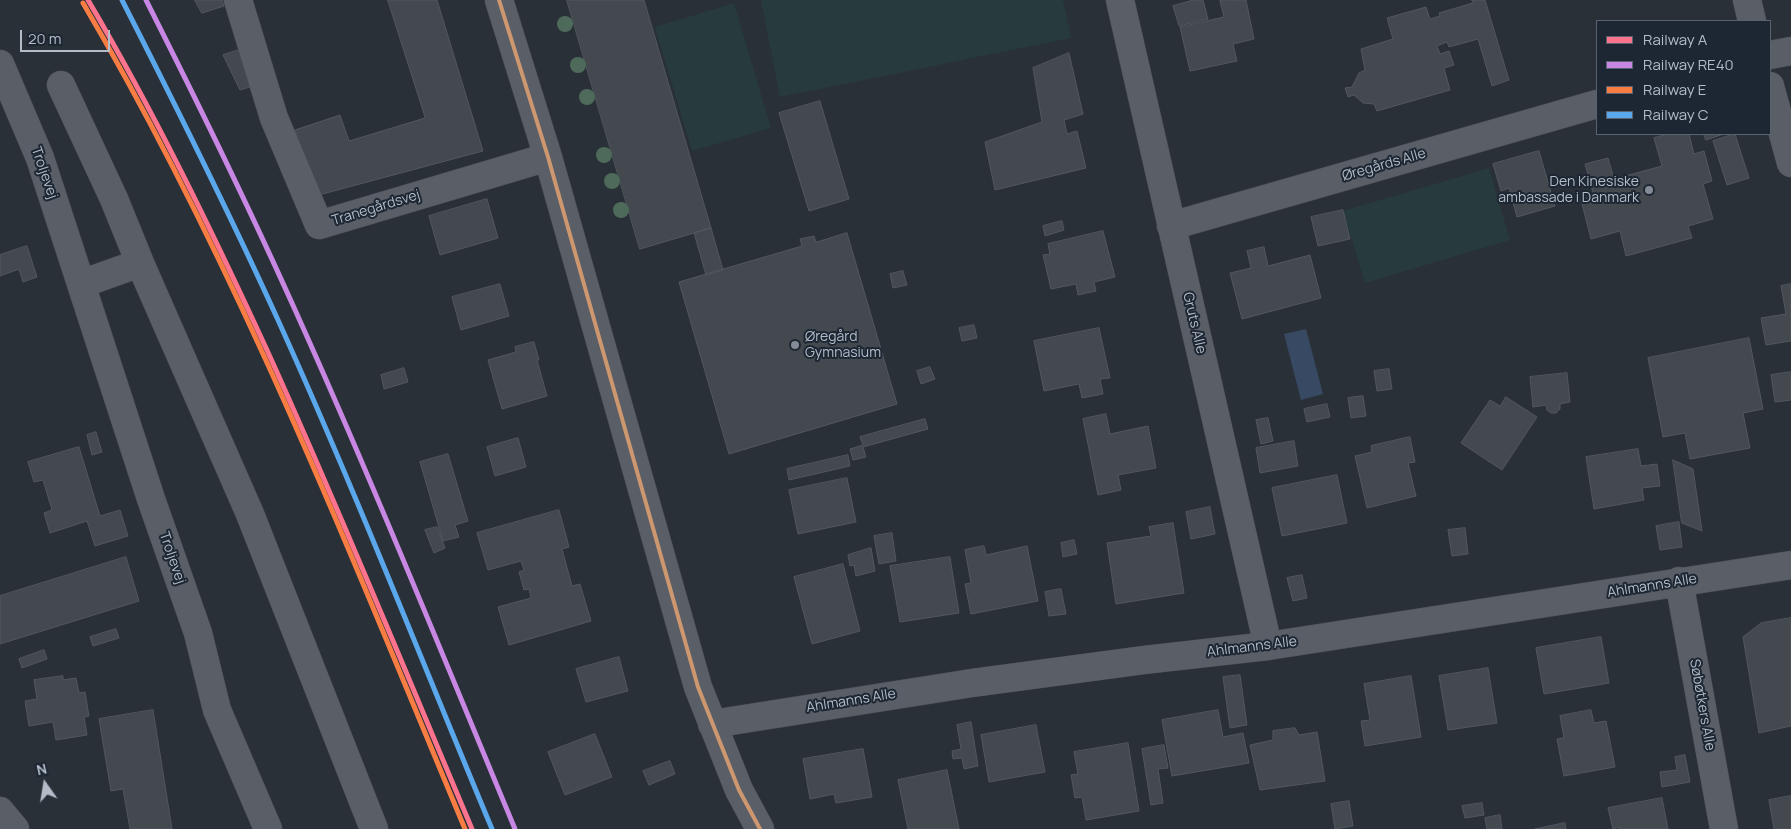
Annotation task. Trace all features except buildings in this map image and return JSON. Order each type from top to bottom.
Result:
[{"type":"street","name":"Tranegårdsvej","points":[[238,0],[274,118],[319,225],[548,157]]},
{"type":"street","points":[[499,0],[548,157],[698,687],[739,790],[760,829]]},
{"type":"street","name":"Gruts Alle","points":[[1120,0],[1268,646]]},
{"type":"street","points":[[1747,0],[1752,20]]},
{"type":"street","points":[[1771,55],[1791,51]]},
{"type":"street","name":"Troljevej","points":[[0,64],[40,158],[151,499],[198,633],[216,710],[268,829]]},
{"type":"street","points":[[61,85],[114,199],[250,514],[374,829]]},
{"type":"street","points":[[1771,90],[1791,163]]},
{"type":"street","name":"Øregårds Alle","points":[[1171,226],[1596,104]]},
{"type":"street","points":[[81,284],[140,263]]},
{"type":"street","name":"Ahlmanns Alle","points":[[712,724],[972,683],[1268,646],[1791,565]]},
{"type":"street","name":"Søbøtkers Alle","points":[[1679,582],[1724,829]]},
{"type":"street","points":[[0,811],[15,829]]},
{"type":"green space","points":[[761,0],[1063,0],[1071,38],[780,97]]},
{"type":"green space","points":[[734,3],[771,128],[692,151],[655,27]]},
{"type":"green space","points":[[1489,168],[1510,240],[1365,283],[1343,211]]},
{"type":"water","points":[[1306,329],[1323,394],[1301,400],[1284,334]]},
{"type":"rail line","name":"A","points":[[88,0],[136,85],[181,171],[266,348],[345,527],[472,829]]},
{"type":"rail line","name":"C","points":[[122,0],[202,159],[278,320],[360,510],[492,829]]},
{"type":"rail line","name":"RE40","points":[[146,0],[223,155],[325,376],[515,829]]},
{"type":"rail line","name":"E","points":[[83,3],[139,102],[241,305],[378,619],[465,829]]},
{"type":"transit line","points":[[499,0],[548,157],[698,687],[739,790],[760,829]]},
{"type":"place","name":"Den Kinesiske ambassade i Danmark","points":[[1649,190]]},
{"type":"place","name":"Øregård Gymnasium","points":[[795,345]]}]
